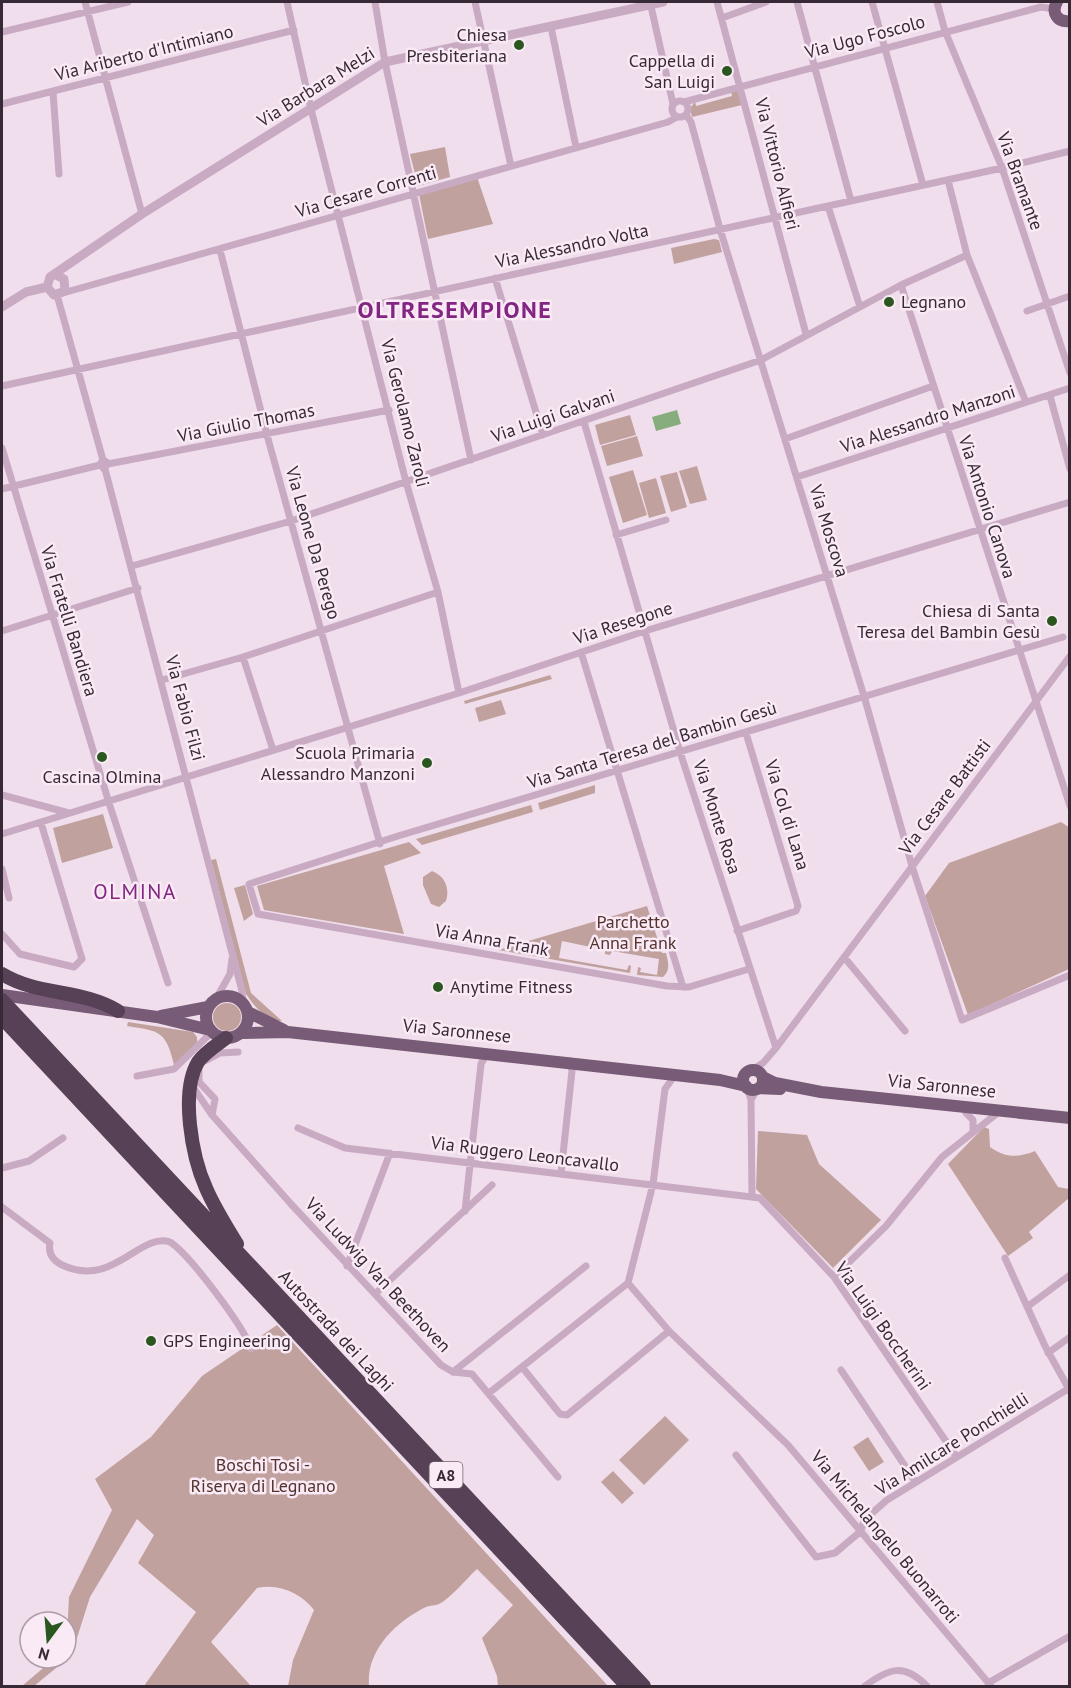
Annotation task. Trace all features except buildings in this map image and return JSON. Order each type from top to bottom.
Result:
[{"type":"highway","points":[[2,974],[31,987],[92,998],[118,1011]]},
{"type":"highway","name":"Autostrada dei Laghi","points":[[5,997],[249,1264],[644,1686]]},
{"type":"highway","name":"Autostrada dei Laghi","points":[[2,1018],[627,1686]]},
{"type":"highway","points":[[226,1038],[205,1054],[192,1077],[189,1101],[198,1165],[211,1198],[249,1264]]},
{"type":"main road","points":[[1056,4],[1056,16],[1067,24]]},
{"type":"main road","name":"Via Saronnese","points":[[218,997],[231,996],[245,1007],[288,1032]]},
{"type":"main road","points":[[5,997],[157,1017],[211,1031],[226,1038]]},
{"type":"main road","points":[[157,1017],[208,1007],[218,997]]},
{"type":"main road","points":[[208,1007],[206,1022],[211,1031]]},
{"type":"main road","points":[[241,1033],[247,1025],[245,1007]]},
{"type":"main road","name":"Via Saronnese","points":[[226,1038],[241,1033],[288,1032],[569,1061],[729,1081],[775,1083],[821,1092],[1010,1112]]},
{"type":"main road","name":"Via Saronnese","points":[[754,1081],[842,1100],[966,1113],[995,1115],[1010,1112]]},
{"type":"main road","points":[[1010,1112],[1070,1118]]},
{"type":"street","points":[[85,2],[142,214]]},
{"type":"street","points":[[2,32],[128,2]]},
{"type":"street","name":"Via Gerolamo Zaroli","points":[[286,2],[406,482],[438,592],[459,693]]},
{"type":"street","points":[[375,2],[385,62],[471,460]]},
{"type":"street","points":[[477,2],[511,166]]},
{"type":"street","name":"Via Barbara Melzi","points":[[46,287],[49,279],[142,214],[385,62],[663,2]]},
{"type":"street","name":"Via Vittorio Alfieri","points":[[717,2],[806,334]]},
{"type":"street","points":[[722,18],[765,2]]},
{"type":"street","points":[[797,2],[851,201]]},
{"type":"street","points":[[872,2],[923,185]]},
{"type":"street","name":"Via Bramante","points":[[937,2],[945,31],[1002,168],[1070,373]]},
{"type":"street","points":[[650,3],[673,104],[672,112],[677,117],[686,115],[688,107],[684,102],[676,101],[673,104]]},
{"type":"street","name":"Via Ugo Foscolo","points":[[684,102],[885,46],[1056,4]]},
{"type":"street","points":[[551,27],[576,147]]},
{"type":"street","name":"Via Ariberto d'Intimiano","points":[[2,104],[294,30]]},
{"type":"street","points":[[53,92],[59,174]]},
{"type":"street","name":"Via Moscova","points":[[686,115],[691,122],[720,229],[864,696],[912,866],[962,1020],[1070,975]]},
{"type":"street","name":"Via Cesare Correnti","points":[[60,294],[668,122],[677,117]]},
{"type":"street","name":"Via Alessandro Volta","points":[[2,386],[948,180],[1070,151]]},
{"type":"street","points":[[948,180],[967,255],[1026,402]]},
{"type":"street","points":[[828,206],[860,307]]},
{"type":"street","name":"Via Leone Da Perego","points":[[220,250],[267,435],[380,844]]},
{"type":"street","name":"Via Luigi Galvani","points":[[132,566],[291,521],[761,360],[900,285],[967,255]]},
{"type":"street","points":[[2,307],[26,292],[46,287],[51,294],[60,294],[72,262]]},
{"type":"street","points":[[56,275],[66,282]]},
{"type":"street","points":[[495,278],[543,435]]},
{"type":"street","name":"Via Antonio Canova","points":[[900,285],[1070,806]]},
{"type":"street","name":"Via Fabio Filzi","points":[[60,294],[245,1007]]},
{"type":"street","points":[[1027,311],[1070,296]]},
{"type":"street","points":[[785,439],[933,386]]},
{"type":"street","name":"Via Alessandro Manzoni","points":[[797,477],[1070,388]]},
{"type":"street","points":[[1050,396],[1070,469]]},
{"type":"street","name":"Via Giulio Thomas","points":[[2,489],[104,465],[389,410]]},
{"type":"street","name":"Via Monte Rosa","points":[[584,422],[680,752],[776,1048]]},
{"type":"street","name":"Via Fratelli Bandiera","points":[[2,448],[109,803],[168,983]]},
{"type":"street","name":"Via Resegone","points":[[2,834],[109,803],[459,693],[645,631],[1070,502]]},
{"type":"street","points":[[616,535],[666,520]]},
{"type":"street","points":[[2,631],[138,588]]},
{"type":"street","points":[[162,680],[243,657],[321,629],[438,592]]},
{"type":"street","name":"Via Santa Teresa del Bambin Gesù","points":[[249,884],[380,844],[398,836],[1063,637]]},
{"type":"street","points":[[581,652],[683,987]]},
{"type":"street","name":"Via Cesare Battisti","points":[[754,1081],[776,1048],[1070,656]]},
{"type":"street","points":[[243,657],[273,750]]},
{"type":"street","name":"Via Col di Lana","points":[[737,931],[796,911],[798,906],[746,733]]},
{"type":"street","points":[[2,795],[70,813]]},
{"type":"street","points":[[2,934],[20,954],[74,967],[82,959],[41,823]]},
{"type":"street","points":[[2,869],[9,898]]},
{"type":"street","name":"Via Anna Frank","points":[[249,884],[258,914],[683,987],[749,969]]},
{"type":"street","name":"Via Fabio Filzi","points":[[218,997],[230,974],[232,956]]},
{"type":"street","points":[[844,957],[905,1031]]},
{"type":"street","points":[[137,1076],[174,1069],[211,1031]]},
{"type":"street","points":[[212,1115],[215,1100],[199,1082],[201,1067],[209,1058],[238,1052]]},
{"type":"street","points":[[465,1211],[481,1064],[487,1053]]},
{"type":"street","points":[[561,1173],[572,1071],[569,1061]]},
{"type":"street","points":[[489,1393],[628,1283],[653,1184],[665,1089],[670,1079],[676,1074]]},
{"type":"street","name":"Via Ludwig Van Beethoven","points":[[192,1077],[193,1087],[212,1115],[347,1266],[376,1293],[441,1365],[453,1372],[472,1374],[558,1477]]},
{"type":"street","points":[[752,1195],[754,1081]]},
{"type":"street","points":[[966,1113],[973,1120],[974,1131]]},
{"type":"street","points":[[834,1277],[886,1226],[942,1157],[995,1115]]},
{"type":"street","name":"Via Ruggero Leoncavallo","points":[[298,1128],[345,1148],[752,1195]]},
{"type":"street","points":[[2,1168],[29,1161],[63,1138]]},
{"type":"street","points":[[347,1266],[390,1153]]},
{"type":"street","points":[[376,1293],[492,1185]]},
{"type":"street","name":"Via Luigi Boccherini","points":[[752,1195],[767,1205],[834,1277],[956,1456]]},
{"type":"street","points":[[2,1207],[50,1243],[49,1251],[54,1261],[79,1270],[95,1271],[110,1268],[154,1242],[170,1242],[186,1257],[244,1332],[251,1349]]},
{"type":"street","points":[[1005,1258],[1048,1353],[1069,1390]]},
{"type":"street","points":[[453,1372],[586,1266]]},
{"type":"street","points":[[1027,1307],[1070,1275]]},
{"type":"street","name":"Via Michelangelo Buonarroti","points":[[628,1283],[669,1331],[788,1446],[989,1685]]},
{"type":"street","points":[[522,1366],[560,1414],[567,1415],[669,1331]]},
{"type":"street","points":[[1048,1353],[1070,1337]]},
{"type":"street","points":[[841,1370],[915,1481]]},
{"type":"street","name":"Via Amilcare Ponchielli","points":[[736,1455],[816,1557],[835,1553],[861,1531],[864,1520],[915,1481],[1069,1390]]},
{"type":"street","points":[[989,1685],[1070,1636]]},
{"type":"street","points":[[865,1686],[879,1676],[894,1670],[910,1672],[927,1686]]},
{"type":"green space","points":[[738,89],[742,105],[692,117],[690,109],[695,101],[696,106],[732,96],[731,91]]},
{"type":"green space","points":[[445,147],[450,177],[418,186],[410,154]]},
{"type":"green space","points":[[477,177],[493,224],[428,239],[419,194]]},
{"type":"green space","points":[[714,239],[719,240],[722,252],[674,264],[671,248]]},
{"type":"green space","points":[[630,415],[636,435],[600,445],[595,425]]},
{"type":"green space","points":[[637,436],[643,456],[607,466],[601,446]]},
{"type":"green space","points":[[697,466],[707,500],[690,504],[679,471]]},
{"type":"green space","points":[[633,470],[647,515],[623,523],[609,477]]},
{"type":"green space","points":[[677,472],[687,507],[671,512],[660,476]]},
{"type":"green space","points":[[656,478],[666,513],[649,518],[639,483]]},
{"type":"green space","points":[[550,675],[552,679],[465,704],[464,701]]},
{"type":"green space","points":[[501,700],[506,714],[479,722],[475,708]]},
{"type":"green space","points":[[595,785],[595,793],[540,810],[538,803]]},
{"type":"green space","points":[[531,805],[533,812],[422,845],[416,839]]},
{"type":"green space","points":[[103,814],[113,848],[62,863],[53,828]]},
{"type":"green space","points":[[1061,822],[1070,828],[1069,969],[968,1015],[925,896],[949,863]]},
{"type":"green space","points":[[409,842],[421,853],[384,866],[404,934],[264,910],[257,886]]},
{"type":"green space","points":[[216,859],[251,993],[282,1021],[266,1016],[246,994],[211,860]]},
{"type":"green space","points":[[432,871],[443,879],[447,887],[446,901],[439,907],[431,904],[423,885],[423,877]]},
{"type":"green space","points":[[245,885],[253,914],[244,921],[234,888]]},
{"type":"green space","name":"Parchetto Anna Frank","points":[[647,906],[662,953],[666,953],[667,956],[668,969],[663,977],[637,975],[638,967],[641,968],[640,972],[657,975],[659,959],[612,951],[610,955],[605,954],[605,950],[562,941],[559,958],[627,970],[629,965],[631,966],[630,973],[498,950]]},
{"type":"green space","points":[[227,1003],[237,1007],[241,1017],[237,1027],[227,1031],[217,1027],[213,1017],[217,1007]]},
{"type":"green space","points":[[128,1022],[193,1032],[197,1037],[197,1043],[174,1065],[168,1045],[160,1035],[147,1029],[127,1026]]},
{"type":"green space","points":[[984,1127],[989,1129],[990,1147],[1012,1156],[1035,1151],[1058,1187],[1069,1189],[1069,1198],[1029,1232],[1033,1238],[1008,1256],[948,1164]]},
{"type":"green space","points":[[758,1131],[807,1135],[819,1164],[881,1220],[833,1268],[756,1189]]},
{"type":"green space","name":"Boschi Tosi - Riserva di Legnano","points":[[277,1325],[608,1686],[498,1686],[497,1676],[482,1638],[513,1605],[477,1569],[443,1601],[415,1613],[394,1629],[372,1661],[369,1686],[288,1686],[293,1660],[314,1610],[296,1594],[281,1588],[265,1587],[257,1588],[211,1642],[251,1686],[144,1686],[196,1612],[138,1563],[154,1535],[137,1519],[90,1597],[78,1635],[78,1610],[68,1610],[69,1597],[112,1510],[95,1479],[151,1437],[202,1376]]},
{"type":"green space","points":[[665,1416],[689,1440],[644,1485],[619,1460]]},
{"type":"green space","points":[[868,1437],[884,1462],[869,1471],[853,1447]]},
{"type":"green space","points":[[613,1471],[634,1493],[622,1504],[601,1482]]},
{"type":"green space","name":"Boschi Tosi - Riserva di Legnano","points":[[41,1670],[54,1670],[34,1686],[22,1686]]},
{"type":"shaded area","points":[[677,410],[681,424],[656,431],[652,417]]},
{"type":"place","name":"Chiesa Presbiteriana","points":[[519,45]]},
{"type":"place","name":"Cappella di San Luigi","points":[[727,71]]},
{"type":"place","name":"Legnano","points":[[889,302]]},
{"type":"place","name":"Chiesa di Santa Teresa del Bambin Gesù","points":[[1052,621]]},
{"type":"place","name":"Cascina Olmina","points":[[102,757]]},
{"type":"place","name":"Scuola Primaria Alessandro Manzoni","points":[[427,763]]},
{"type":"place","name":"Anytime Fitness","points":[[438,987]]},
{"type":"place","name":"GPS Engineering","points":[[151,1341]]},
{"type":"district","name":"OLTRESEMPIONE","points":[[455,310]]},
{"type":"district","name":"OLMINA","points":[[135,892]]}]
